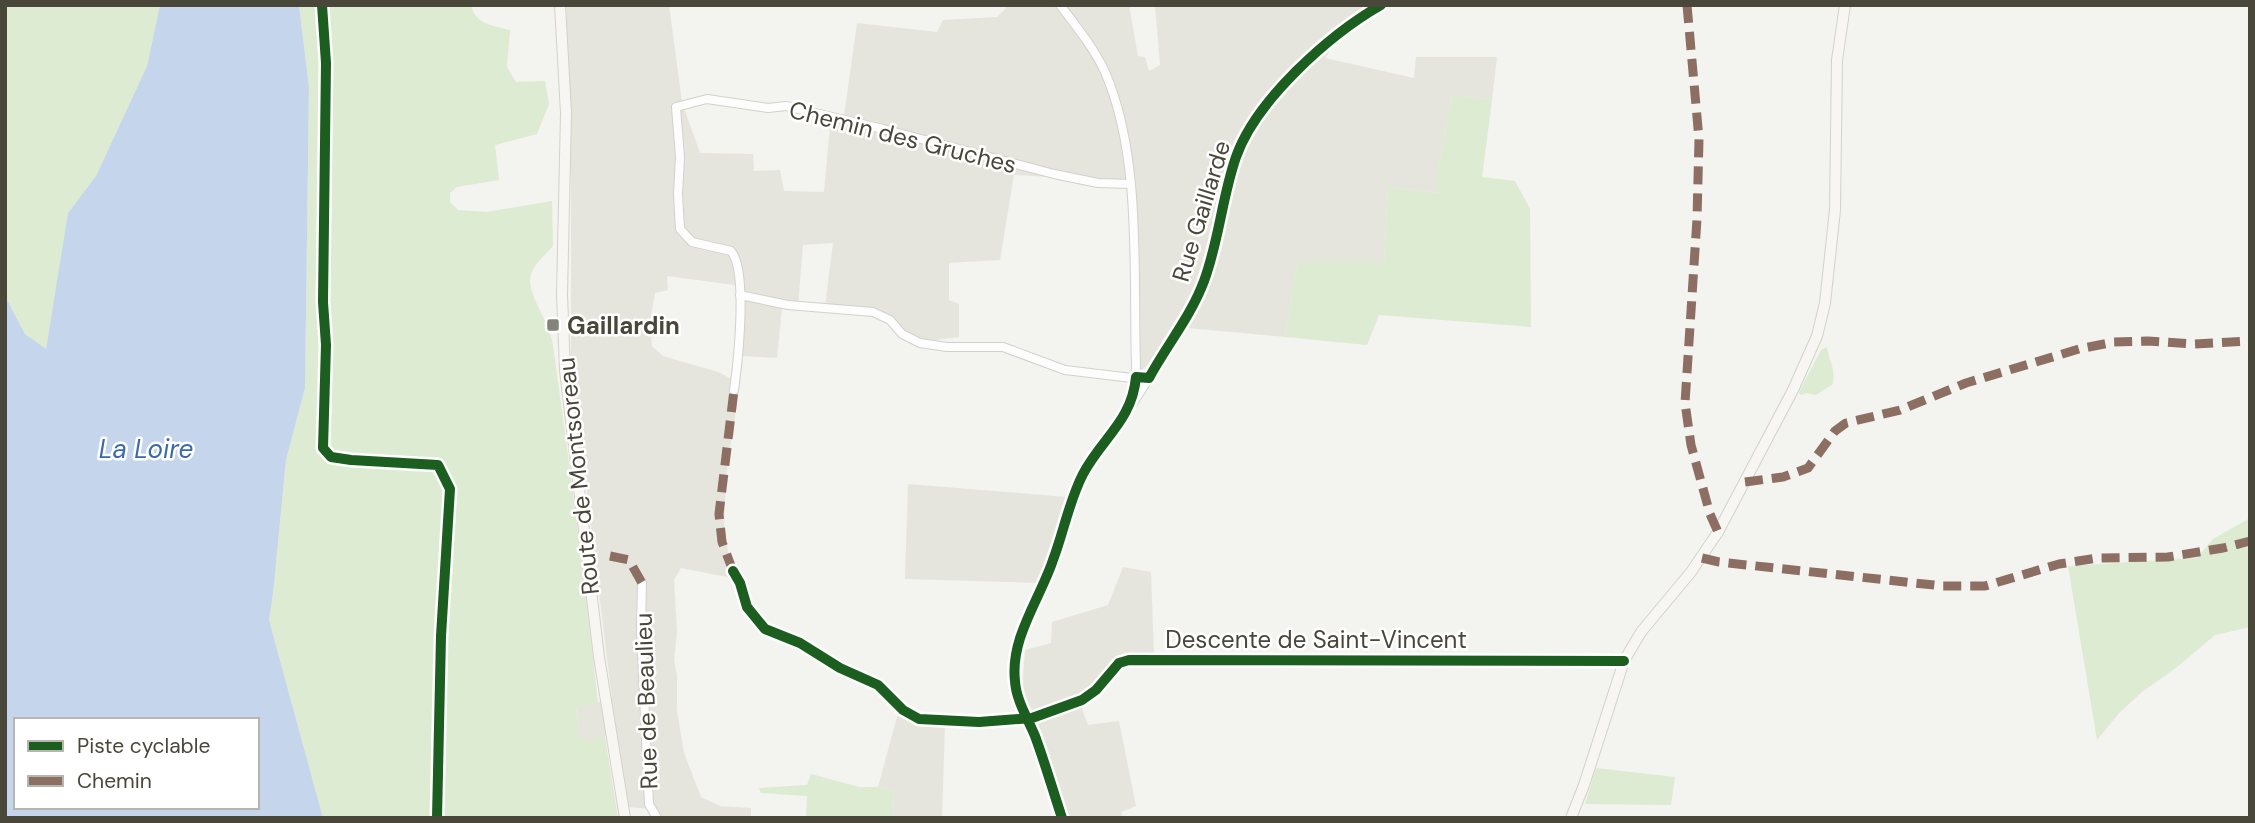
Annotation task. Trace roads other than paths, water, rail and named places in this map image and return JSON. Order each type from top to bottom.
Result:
[{"type":"street","name":"Route de Montsoreau","points":[[559,5],[566,113],[562,295],[565,370],[599,657],[625,818]]},
{"type":"street","points":[[1060,5],[1081,32],[1104,70],[1122,120],[1131,184],[1136,377],[1131,405]]},
{"type":"street","name":"Rue Gaillarde","points":[[1062,818],[1017,694],[1014,674],[1022,635],[1054,559],[1067,511],[1083,474],[1149,378],[1199,294],[1208,270],[1236,157],[1250,129],[1272,99],[1312,58],[1350,24],[1381,5]]},
{"type":"street","points":[[1571,818],[1624,661],[1642,632],[1691,572],[1718,532],[1798,380],[1817,336],[1830,271],[1835,210],[1838,60],[1845,5]]},
{"type":"street","name":"Chemin des Gruches","points":[[740,295],[738,264],[731,251],[692,242],[680,229],[680,158],[676,107],[707,99],[768,108],[786,106],[1054,174],[1098,183],[1131,184]]},
{"type":"street","points":[[734,390],[740,295],[789,304],[860,310],[883,315],[902,334],[920,343],[947,347],[1003,347],[1046,364],[1076,372],[1149,378]]},
{"type":"street","name":"Descente de Saint-Vincent","points":[[733,571],[740,583],[747,607],[765,629],[800,643],[840,668],[878,685],[910,715],[919,719],[979,722],[1027,719],[1082,700],[1096,690],[1119,663],[1129,660],[1624,661]]},
{"type":"street","name":"Rue de Beaulieu","points":[[642,583],[641,630],[649,804],[657,818]]},
{"type":"water","name":"La Loire","points":[[160,5],[299,5],[309,87],[305,388],[286,460],[269,620],[323,818],[5,818],[5,296],[25,334],[46,349],[68,213],[96,176],[147,66]]},
{"type":"place","name":"Gaillardin","points":[[553,325]]}]
